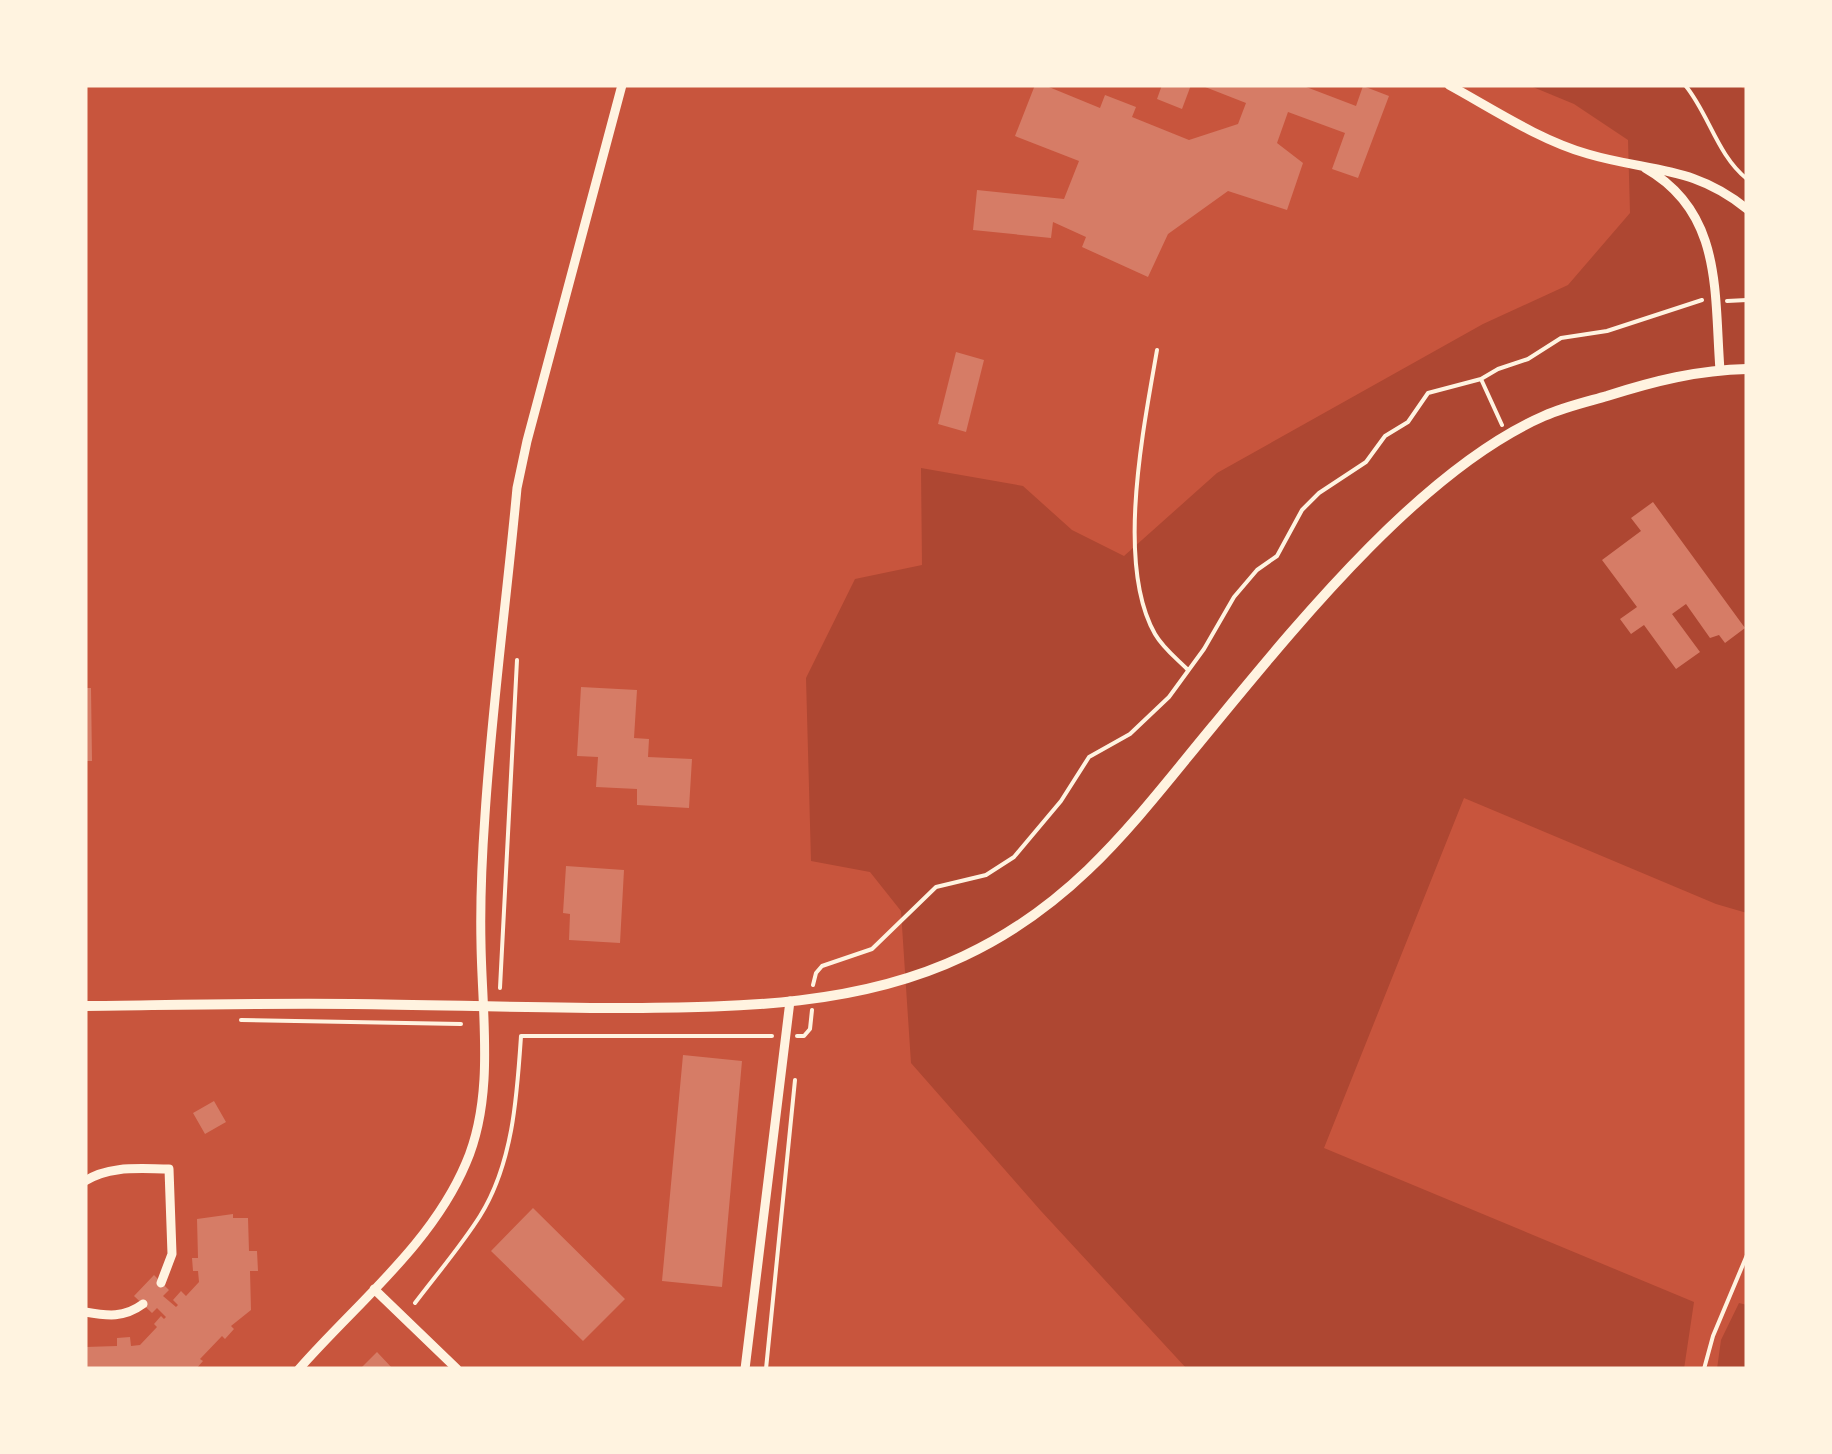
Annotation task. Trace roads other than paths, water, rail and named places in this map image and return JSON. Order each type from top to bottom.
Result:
[{"type":"street","points":[[299,1369],[444,1204],[469,1158],[481,1100],[484,1008],[480,940],[485,814],[518,488],[622,85]]},
{"type":"street","points":[[1448,85],[1555,141],[1588,154],[1679,172],[1716,187],[1747,210]]},
{"type":"street","points":[[1639,164],[1666,179],[1685,198],[1708,244],[1720,370]]},
{"type":"street","points":[[85,1006],[731,1008],[812,1000],[892,983],[942,966],[1010,930],[1066,893],[1114,847],[1214,724],[1386,531],[1468,460],[1545,415],[1660,379],[1747,370]]},
{"type":"street","points":[[745,1369],[790,1001]]},
{"type":"street","points":[[85,1181],[97,1173],[115,1170],[170,1169],[172,1254],[161,1282]]},
{"type":"street","points":[[374,1288],[457,1369]]},
{"type":"street","points":[[85,1312],[112,1317],[132,1313],[143,1304]]},
{"type":"lane","points":[[1704,1369],[1713,1336],[1747,1255]]}]
